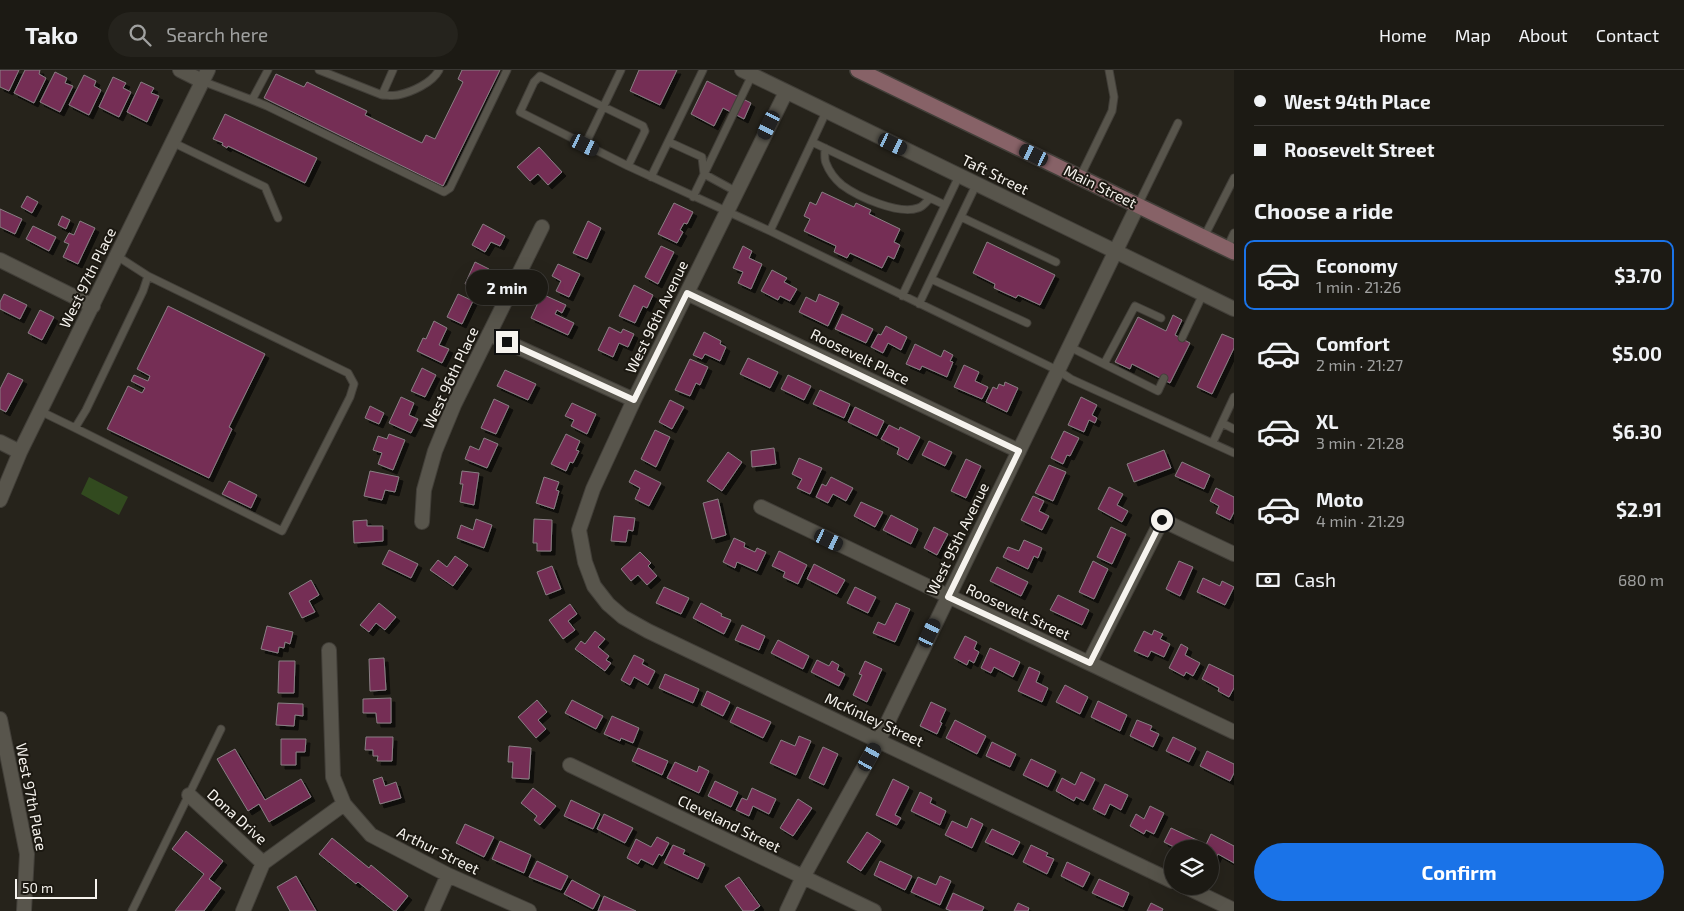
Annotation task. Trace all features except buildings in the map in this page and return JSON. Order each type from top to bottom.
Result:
[{"type":"main road","name":"Main Street","points":[[858,70],[1230,250]]},
{"type":"street","points":[[180,70],[205,75]]},
{"type":"street","name":"Taft Street","points":[[747,72],[1234,309]]},
{"type":"street","name":"West 97th Place","points":[[0,500],[20,452],[205,75]]},
{"type":"street","name":"West 96th Avenue","points":[[585,562],[579,530],[593,488],[634,400],[786,92]]},
{"type":"street","name":"West 95th Avenue","points":[[787,911],[803,877],[879,740],[1138,205]]},
{"type":"street","name":"West 96th Place","points":[[422,522],[424,490],[435,451],[454,405],[542,227]]},
{"type":"street","points":[[0,260],[93,306]]},
{"type":"street","name":"Roosevelt Place","points":[[687,293],[1019,451]]},
{"type":"street","points":[[489,334],[634,400]]},
{"type":"street","points":[[0,442],[20,452]]},
{"type":"street","name":"Roosevelt Street","points":[[761,507],[1234,732]]},
{"type":"street","points":[[1090,663],[1162,520],[1234,554]]},
{"type":"street","name":"McKinley Street","points":[[585,562],[594,586],[608,604],[623,617],[648,631],[1164,877]]},
{"type":"street","name":"Arthur Street","points":[[329,650],[333,778],[344,804],[372,835],[448,875],[529,911]]},
{"type":"street","name":"West 97th Place","points":[[0,719],[6,783],[27,854],[24,911]]},
{"type":"street","name":"Cleveland Street","points":[[570,765],[874,911]]},
{"type":"street","name":"Dona Drive","points":[[189,795],[263,863]]},
{"type":"street","points":[[242,911],[263,863],[344,804]]},
{"type":"street","points":[[432,911],[448,875]]},
{"type":"street","points":[[1203,895],[1234,910]]},
{"type":"lane","points":[[252,100],[268,70]]},
{"type":"lane","points":[[319,70],[382,95],[398,95],[422,86],[437,74],[439,70]]},
{"type":"lane","points":[[339,78],[343,70]]},
{"type":"lane","points":[[382,95],[393,70]]},
{"type":"lane","points":[[205,75],[252,100],[444,192],[450,188],[507,70]]},
{"type":"lane","points":[[585,145],[621,70]]},
{"type":"lane","points":[[651,177],[703,70]]},
{"type":"lane","points":[[1080,177],[1112,111],[1114,98],[1109,70]]},
{"type":"lane","points":[[693,197],[747,72]]},
{"type":"lane","points":[[628,166],[645,131],[643,126],[540,76],[534,82],[520,112],[628,166],[770,231],[1059,371],[1071,380],[1234,453]]},
{"type":"lane","points":[[770,231],[826,112]]},
{"type":"lane","points":[[1138,205],[1178,123]]},
{"type":"lane","points":[[172,142],[266,187],[278,218]]},
{"type":"lane","points":[[669,142],[702,157],[704,174]]},
{"type":"lane","points":[[812,142],[945,205]]},
{"type":"lane","points":[[825,148],[825,162],[831,172],[842,184],[855,192],[892,208],[906,210],[920,208],[930,198]]},
{"type":"lane","points":[[704,174],[737,192]]},
{"type":"lane","points":[[902,296],[959,176]]},
{"type":"lane","points":[[1204,238],[1234,178]]},
{"type":"lane","points":[[919,304],[976,184]]},
{"type":"lane","points":[[961,217],[1056,262]]},
{"type":"lane","points":[[1230,250],[1234,233]]},
{"type":"lane","points":[[40,411],[282,532],[350,397],[354,384],[348,372],[148,276],[117,256]]},
{"type":"lane","points":[[76,428],[143,291],[148,276]]},
{"type":"lane","points":[[931,279],[1027,323]]},
{"type":"lane","points":[[1182,338],[1203,294]]},
{"type":"lane","points":[[1104,364],[1135,306],[1161,318]]},
{"type":"lane","points":[[1070,347],[1158,391],[1164,378]]},
{"type":"lane","points":[[1213,442],[1234,397]]},
{"type":"lane","points":[[1222,423],[1234,429]]},
{"type":"lane","points":[[132,911],[221,729]]},
{"type":"green space","points":[[89,477],[128,497],[119,515],[81,494]]},
{"type":"route","points":[[507,342],[634,400],[687,293],[1019,451],[948,597],[1090,663],[1162,520]]}]
